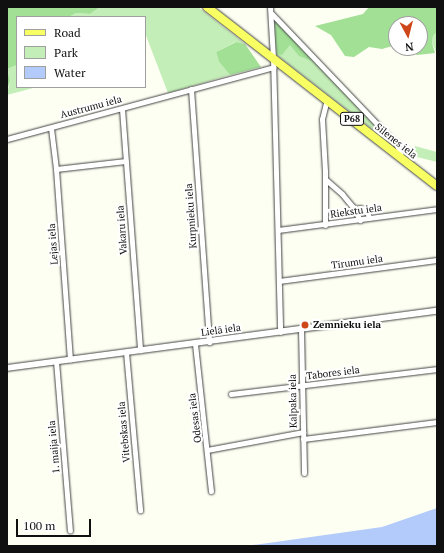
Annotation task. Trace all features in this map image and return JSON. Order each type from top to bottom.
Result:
[{"type":"main road","name":"P68","points":[[207,7],[270,56]]},
{"type":"main road","name":"Silenes iela","points":[[270,56],[437,186]]},
{"type":"street","points":[[270,7],[272,14],[270,56],[273,67],[280,332]]},
{"type":"street","points":[[272,14],[397,145],[402,158]]},
{"type":"street","name":"Austrumu iela","points":[[7,139],[273,67]]},
{"type":"street","name":"Kurpnieku iela","points":[[191,90],[209,342]]},
{"type":"street","points":[[325,225],[325,179],[322,119],[327,99]]},
{"type":"street","name":"Vakaru iela","points":[[122,109],[140,350]]},
{"type":"street","name":"Lejas iela","points":[[51,128],[56,168],[70,359]]},
{"type":"street","points":[[56,168],[126,161]]},
{"type":"street","points":[[325,179],[342,194],[355,209],[360,220]]},
{"type":"street","points":[[355,209],[360,208],[367,211],[369,218]]},
{"type":"street","name":"Riekstu iela","points":[[278,230],[437,209]]},
{"type":"street","name":"Tīrumu iela","points":[[279,281],[437,260]]},
{"type":"street","name":"Lielā iela","points":[[7,368],[437,311]]},
{"type":"street","name":"Kalpaka iela","points":[[301,329],[304,472]]},
{"type":"street","name":"Odesas iela","points":[[195,344],[211,491]]},
{"type":"street","name":"Vitebskas iela","points":[[126,352],[140,510]]},
{"type":"street","name":"1. maija iela","points":[[56,361],[70,530]]},
{"type":"street","name":"Tabores iela","points":[[232,394],[437,369]]},
{"type":"street","points":[[303,439],[437,422]]},
{"type":"street","points":[[207,450],[303,432]]},
{"type":"green space","points":[[7,7],[100,7],[90,14],[76,13],[71,16],[16,16],[16,65],[7,69]]},
{"type":"green space","points":[[100,7],[198,7],[245,44],[235,42],[216,52],[219,62],[230,75],[168,93],[146,36],[146,16],[71,16],[76,13],[90,14]]},
{"type":"green space","points":[[369,7],[437,7],[437,32],[433,36],[432,43],[435,53],[428,54],[428,16],[388,16],[388,47],[382,49],[369,47],[354,57],[345,56],[331,35],[315,26],[363,14]]},
{"type":"green space","points":[[274,20],[284,29],[393,145],[275,53]]},
{"type":"green space","points":[[275,21],[312,61],[299,56],[290,45],[282,55],[277,54]]},
{"type":"green space","points":[[437,32],[437,54],[432,43],[433,36]]},
{"type":"green space","points":[[236,42],[245,44],[261,67],[230,75],[219,62],[216,52]]},
{"type":"green space","points":[[16,65],[16,88],[33,88],[7,95],[10,81],[7,69]]},
{"type":"green space","points":[[7,69],[10,81],[7,90]]},
{"type":"green space","points":[[415,146],[437,152],[437,162],[413,156],[412,153]]},
{"type":"water","points":[[437,508],[437,546],[246,546],[382,527]]},
{"type":"place","name":"Zemnieku iela","points":[[305,325]]}]
